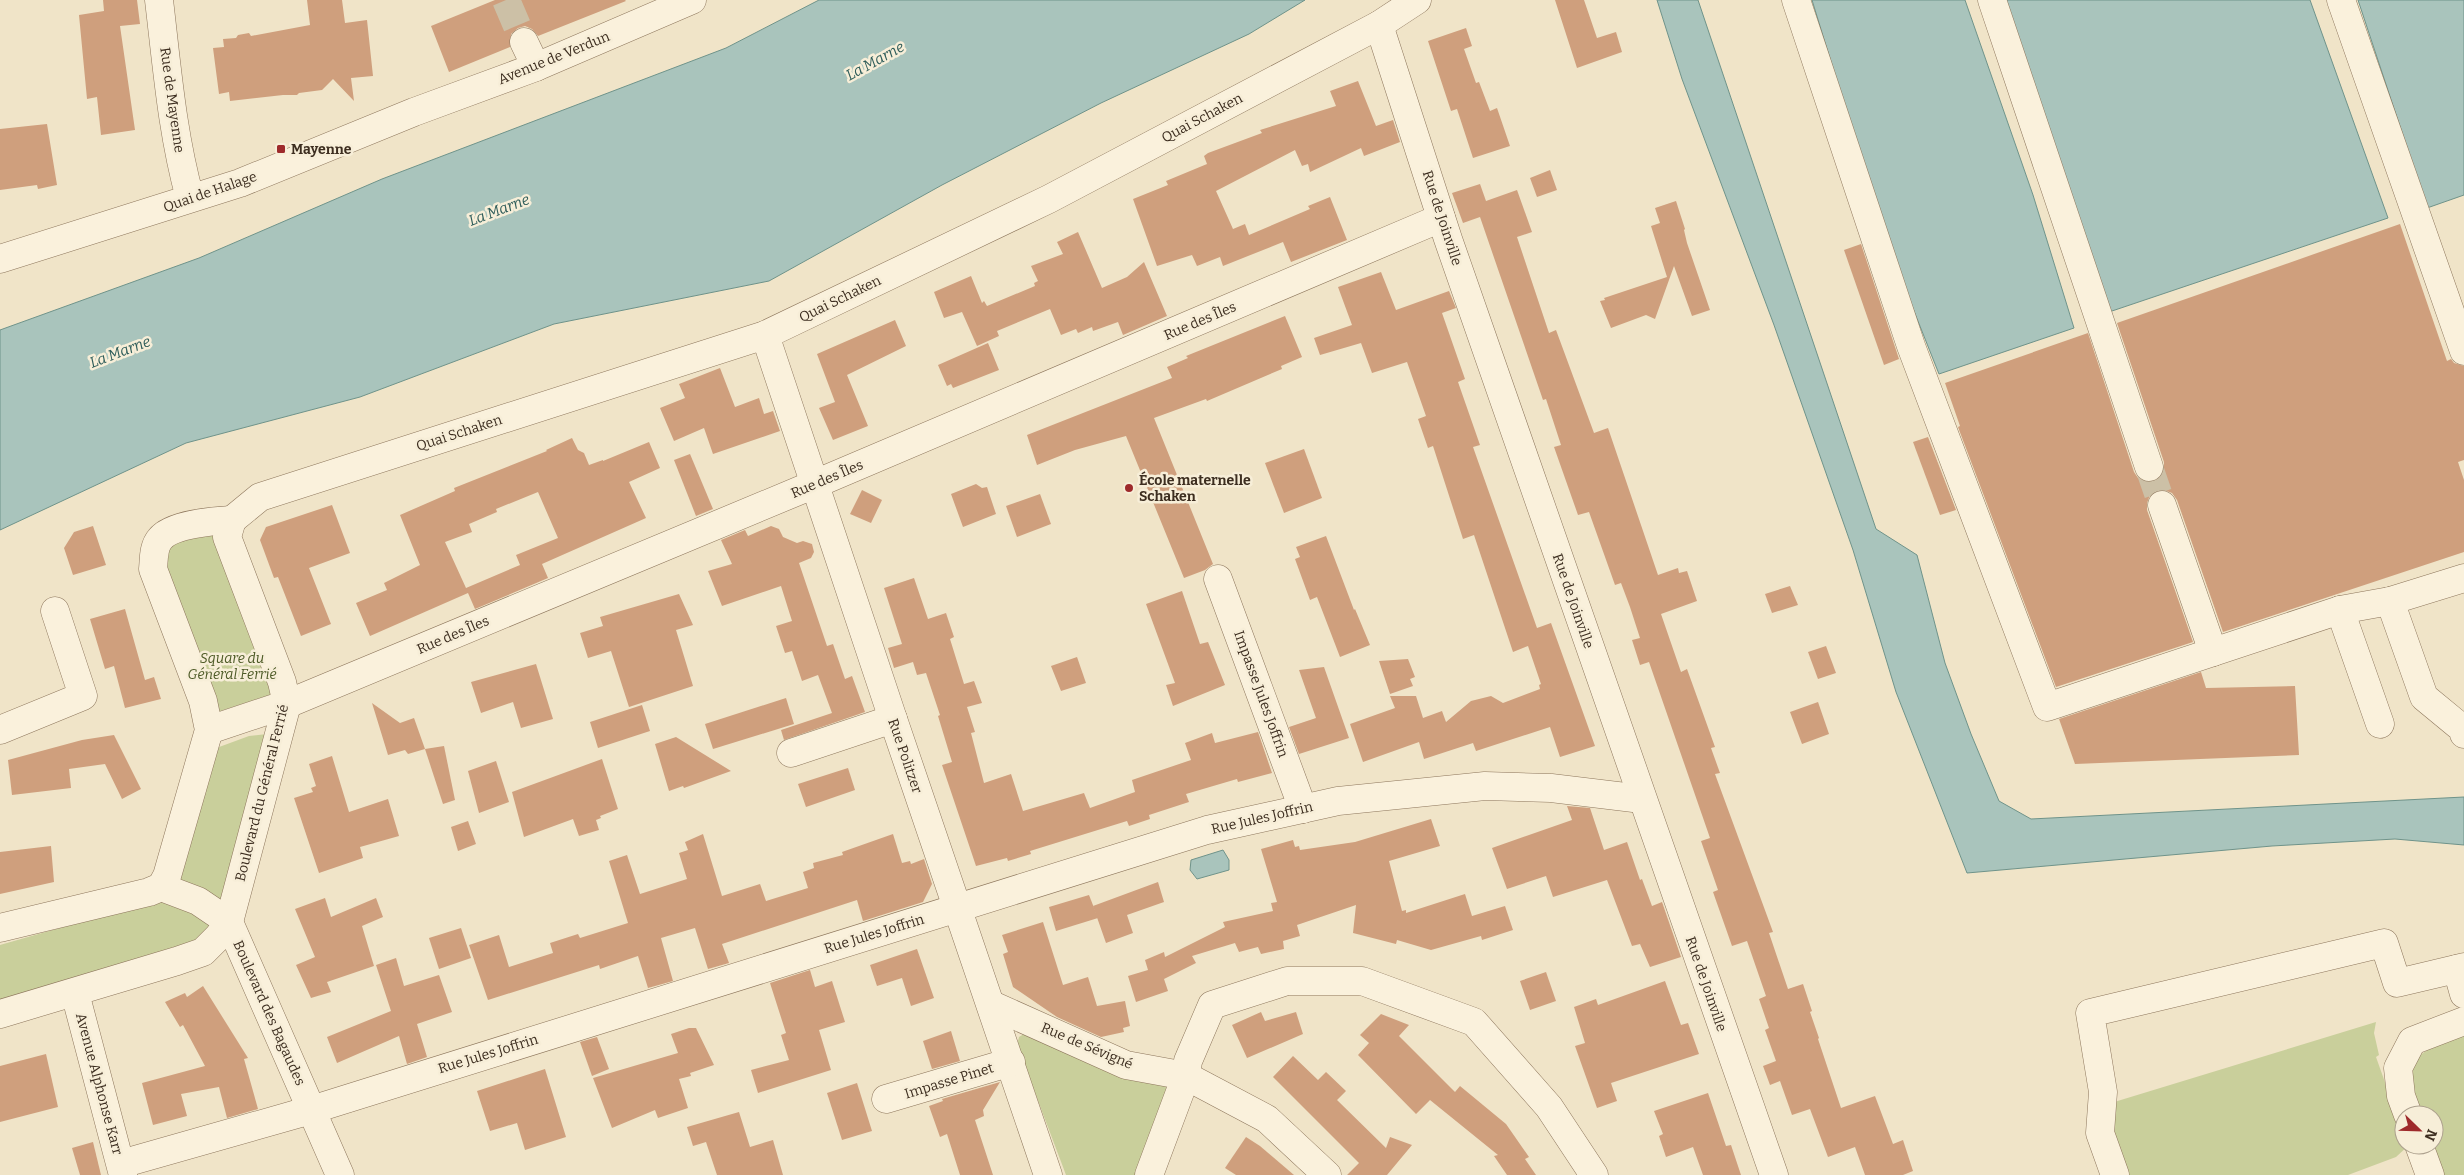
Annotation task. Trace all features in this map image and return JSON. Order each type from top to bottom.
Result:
[{"type":"street","name":"Rue de Mayenne","points":[[159,0],[172,118],[179,158],[190,198]]},
{"type":"street","name":"Avenue de Verdun","points":[[414,112],[536,67],[648,10],[692,0]]},
{"type":"street","name":"Quai Schaken","points":[[232,520],[260,497],[765,335],[1049,198],[1378,25],[1418,0]]},
{"type":"street","points":[[1796,0],[1912,346],[2047,708],[2340,610],[2390,601],[2464,578]]},
{"type":"street","points":[[1992,0],[2149,468]]},
{"type":"street","points":[[2341,0],[2464,351]]},
{"type":"street","name":"Rue de Joinville","points":[[1378,25],[1441,218],[1774,1175]]},
{"type":"street","points":[[524,42],[536,67]]},
{"type":"street","name":"Quai de Halage","points":[[0,259],[240,183],[414,112]]},
{"type":"street","name":"Rue des Îles","points":[[208,730],[287,704],[815,484],[1441,218]]},
{"type":"street","name":"Rue Politzer","points":[[765,335],[893,720],[1012,1062],[1048,1175]]},
{"type":"street","points":[[2162,505],[2213,652]]},
{"type":"street","points":[[0,928],[149,892],[161,887],[167,876],[208,730],[203,701],[154,569],[154,552],[159,539],[175,529],[213,521],[232,520]]},
{"type":"street","name":"Boulevard du Général Ferrié","points":[[0,1014],[75,993],[202,952],[229,922],[287,704],[282,682],[227,537],[232,520]]},
{"type":"street","name":"Impasse Jules Joffrin","points":[[1218,579],[1303,808]]},
{"type":"street","points":[[2390,601],[2424,698],[2464,730],[2464,734]]},
{"type":"street","points":[[2340,610],[2380,724]]},
{"type":"street","points":[[0,730],[83,696],[56,611]]},
{"type":"street","points":[[791,753],[893,720]]},
{"type":"street","name":"Rue Jules Joffrin","points":[[122,1170],[1207,830],[1338,801],[1485,786],[1551,788],[1642,799]]},
{"type":"street","points":[[161,887],[198,901],[229,922]]},
{"type":"street","name":"Boulevard des Bagaudes","points":[[229,922],[340,1175]]},
{"type":"street","points":[[2115,1175],[2100,1133],[2103,1092],[2090,1013],[2384,942],[2397,983],[2462,977]]},
{"type":"street","points":[[1149,1175],[1186,1076],[1188,1061],[1212,1006],[1287,981],[1362,981],[1474,1022],[1549,1107],[1594,1175]]},
{"type":"street","name":"Avenue Alphonse Karr","points":[[75,993],[122,1170]]},
{"type":"street","name":"Rue de Sévigné","points":[[992,1005],[1126,1066],[1186,1076],[1268,1119],[1327,1175]]},
{"type":"street","points":[[2404,1105],[2401,1096],[2398,1068],[2412,1041],[2464,1021]]},
{"type":"street","name":"Impasse Pinet","points":[[886,1099],[1012,1062]]},
{"type":"street","points":[[2423,1155],[2430,1175]]},
{"type":"green space","name":"Square du Général Ferrié","points":[[216,527],[276,693],[214,713],[161,558],[169,542]]},
{"type":"green space","points":[[267,734],[215,925],[199,943],[0,1001],[0,945],[161,899],[211,750],[249,736]]},
{"type":"green space","points":[[2376,1022],[2374,1033],[2379,1055],[2376,1057],[2394,1108],[2394,1155],[2398,1155],[2348,1175],[2119,1175],[2109,1146],[2111,1103]]},
{"type":"green space","points":[[1027,1032],[1169,1083],[1143,1175],[1066,1175],[1017,1045],[1019,1037]]},
{"type":"green space","points":[[2464,1033],[2464,1175],[2442,1175],[2435,1155],[2444,1155],[2444,1105],[2418,1105],[2415,1096],[2412,1069],[2416,1060],[2433,1047]]},
{"type":"water","name":"La Marne","points":[[819,0],[1305,0],[1249,34],[1101,103],[942,185],[769,281],[554,324],[360,397],[186,443],[0,530],[0,330],[199,258],[382,179],[726,48]]},
{"type":"water","points":[[1657,0],[1698,0],[1876,529],[1917,555],[1945,663],[1971,734],[1999,801],[2031,819],[2464,797],[2464,845],[2395,839],[2272,846],[1967,873],[1896,692],[1853,550],[1774,325],[1682,79]]},
{"type":"water","points":[[1812,0],[1965,0],[2033,195],[2074,328],[1939,374],[1885,238]]},
{"type":"water","points":[[2002,0],[2310,0],[2388,218],[2109,312]]},
{"type":"water","points":[[2358,0],[2464,0],[2464,195],[2427,208]]},
{"type":"water","points":[[1223,850],[1229,860],[1229,870],[1197,879],[1190,870],[1191,860]]},
{"type":"building","points":[[103,0],[137,0],[140,24],[120,26],[135,130],[101,135],[97,97],[87,99],[79,15],[104,11]]},
{"type":"building","points":[[307,0],[342,0],[345,23],[367,20],[373,76],[351,78],[354,101],[333,79],[322,90],[299,93],[297,95],[230,101],[229,92],[219,94],[213,48],[224,47],[223,39],[236,38],[238,35],[249,33],[251,36],[310,25]]},
{"type":"building","points":[[495,0],[626,1],[538,36],[532,29],[525,26],[518,28],[511,34],[510,47],[449,72],[431,26]]},
{"type":"building","points":[[1555,0],[1584,0],[1597,38],[1616,32],[1622,52],[1577,68]]},
{"type":"building","points":[[1466,28],[1472,46],[1464,49],[1476,83],[1479,82],[1490,111],[1497,108],[1510,146],[1473,158],[1457,109],[1451,111],[1428,41]]},
{"type":"building","points":[[1358,81],[1376,126],[1393,120],[1400,142],[1364,156],[1361,148],[1310,172],[1308,164],[1302,166],[1295,150],[1216,191],[1233,229],[1245,224],[1249,235],[1310,209],[1308,206],[1330,197],[1347,240],[1291,262],[1283,242],[1223,266],[1220,257],[1197,266],[1192,255],[1157,266],[1133,199],[1168,185],[1166,181],[1207,164],[1204,156],[1208,153],[1262,133],[1260,130],[1336,106],[1330,91]]},
{"type":"building","points":[[47,124],[57,185],[38,189],[37,185],[0,190],[0,129]]},
{"type":"building","points":[[1550,170],[1557,190],[1537,197],[1530,178]]},
{"type":"building","points":[[1480,184],[1486,201],[1517,190],[1532,232],[1517,237],[1549,333],[1556,330],[1594,433],[1608,428],[1658,575],[1678,568],[1679,573],[1687,571],[1697,601],[1661,614],[1681,672],[1687,669],[1715,747],[1711,748],[1720,773],[1715,774],[1773,932],[1769,933],[1788,989],[1803,984],[1812,1011],[1810,1012],[1818,1039],[1841,1108],[1875,1096],[1893,1144],[1903,1140],[1913,1171],[1903,1175],[1865,1175],[1855,1147],[1828,1157],[1810,1109],[1792,1115],[1780,1081],[1770,1085],[1763,1066],[1776,1061],[1765,1030],[1769,1028],[1759,999],[1766,996],[1747,941],[1732,946],[1713,892],[1718,890],[1701,841],[1710,838],[1649,662],[1640,665],[1632,640],[1640,638],[1630,607],[1621,583],[1615,585],[1589,512],[1578,515],[1554,447],[1561,445],[1546,399],[1543,400],[1480,217],[1463,223],[1452,193]]},
{"type":"building","points":[[1676,201],[1685,229],[1687,243],[1710,310],[1692,316],[1674,266],[1655,319],[1646,315],[1611,328],[1600,301],[1667,277],[1651,226],[1660,223],[1655,208]]},
{"type":"building","points":[[2400,224],[2447,361],[2451,359],[2454,363],[2464,366],[2464,460],[2458,462],[2464,480],[2464,552],[2223,632],[2177,500],[2172,493],[2157,490],[2150,495],[2147,510],[2193,642],[2056,687],[1958,427],[1960,426],[1945,383],[2088,333],[2134,472],[2138,478],[2145,482],[2154,482],[2160,478],[2164,471],[2164,462],[2117,323]]},
{"type":"building","points":[[1078,232],[1102,288],[1127,277],[1144,262],[1167,316],[1123,335],[1118,322],[1093,331],[1092,327],[1078,333],[1076,329],[1061,335],[1050,309],[997,331],[999,336],[977,346],[962,312],[944,318],[934,292],[971,276],[982,303],[984,301],[987,306],[1035,286],[1034,283],[1038,281],[1031,266],[1063,254],[1057,242]]},
{"type":"building","points":[[1861,244],[1899,359],[1884,365],[1844,250]]},
{"type":"building","points":[[1381,272],[1396,310],[1449,291],[1456,308],[1442,313],[1465,379],[1458,382],[1480,445],[1473,447],[1537,628],[1551,623],[1595,746],[1560,757],[1550,727],[1476,751],[1473,743],[1424,759],[1419,742],[1363,762],[1350,724],[1395,708],[1390,696],[1416,696],[1423,718],[1442,711],[1446,722],[1471,701],[1491,696],[1503,703],[1540,689],[1539,685],[1541,684],[1528,646],[1513,652],[1474,535],[1463,539],[1433,446],[1428,448],[1418,419],[1426,416],[1407,362],[1372,373],[1361,343],[1320,355],[1314,338],[1352,325],[1338,287]]},
{"type":"building","points":[[1285,316],[1302,357],[1281,366],[1282,369],[1207,401],[1206,399],[1154,418],[1213,564],[1205,570],[1184,578],[1126,436],[1075,450],[1037,465],[1027,435],[1172,378],[1167,367],[1188,358],[1186,356]]},
{"type":"building","points":[[895,320],[906,346],[847,375],[868,426],[833,440],[819,408],[835,402],[817,354]]},
{"type":"building","points":[[988,343],[999,370],[953,388],[951,384],[947,386],[938,365]]},
{"type":"building","points":[[720,368],[735,407],[759,398],[764,414],[773,411],[780,431],[713,454],[704,428],[674,441],[660,408],[685,398],[679,384]]},
{"type":"building","points":[[1928,437],[1956,510],[1940,515],[1913,442]]},
{"type":"building","points":[[572,438],[578,450],[584,453],[589,465],[649,442],[660,468],[629,482],[646,518],[542,564],[548,578],[475,609],[468,593],[370,636],[356,603],[387,590],[384,583],[420,565],[400,515],[455,491],[454,488]],"holes":[[[538,492],[558,538],[516,555],[520,565],[466,588],[445,542],[472,532],[469,524],[497,512],[496,509]]]},
{"type":"building","points":[[1304,449],[1322,498],[1284,513],[1265,463]]},
{"type":"building","points":[[690,454],[713,509],[696,516],[674,460]]},
{"type":"building","points":[[976,484],[982,488],[987,487],[996,514],[963,527],[951,494]]},
{"type":"building","points":[[862,490],[882,500],[871,523],[850,514]]},
{"type":"building","points":[[1040,494],[1051,524],[1017,537],[1006,506]]},
{"type":"building","points":[[332,505],[350,553],[309,568],[331,624],[301,636],[278,577],[274,578],[260,540],[266,527]]},
{"type":"building","points":[[93,526],[106,565],[73,575],[64,548],[74,532]]},
{"type":"building","points":[[771,526],[779,529],[783,537],[797,543],[803,541],[812,544],[814,552],[811,558],[799,563],[827,646],[833,644],[845,679],[852,676],[865,712],[784,740],[781,730],[832,713],[818,675],[802,681],[792,651],[785,653],[776,626],[792,621],[781,586],[722,606],[708,571],[732,564],[721,540],[745,530],[748,536]]},
{"type":"building","points":[[1326,536],[1354,610],[1370,645],[1340,657],[1317,597],[1310,600],[1295,559],[1300,557],[1296,547]]},
{"type":"building","points":[[914,578],[928,619],[946,613],[954,637],[950,639],[964,684],[974,681],[982,703],[967,707],[975,732],[971,733],[984,783],[1011,774],[1023,811],[1084,793],[1090,808],[1135,792],[1132,780],[1191,760],[1185,743],[1212,733],[1215,743],[1258,732],[1272,773],[1238,782],[1237,779],[1186,794],[1189,802],[1149,815],[1150,819],[1129,826],[1127,821],[1030,851],[1031,854],[1008,861],[1007,858],[976,866],[942,765],[952,762],[938,716],[940,715],[926,673],[917,675],[913,662],[894,668],[888,648],[902,644],[884,588]]},
{"type":"building","points":[[1790,586],[1798,605],[1772,613],[1765,594]]},
{"type":"building","points":[[1182,591],[1200,644],[1208,642],[1225,685],[1173,706],[1166,685],[1175,683],[1146,604]]},
{"type":"building","points":[[679,594],[693,625],[676,630],[693,686],[629,707],[611,651],[588,658],[580,633],[603,626],[600,617]]},
{"type":"building","points":[[125,609],[145,680],[154,677],[161,699],[125,708],[114,666],[105,669],[90,619]]},
{"type":"building","points":[[1826,646],[1836,673],[1818,679],[1808,652]]},
{"type":"building","points":[[1077,657],[1086,683],[1061,691],[1051,666]]},
{"type":"building","points":[[1408,659],[1415,677],[1410,679],[1413,686],[1390,694],[1379,661]]},
{"type":"building","points":[[536,664],[553,719],[521,728],[513,702],[481,713],[471,682]]},
{"type":"building","points":[[1324,667],[1349,738],[1299,754],[1289,727],[1316,718],[1299,670]]},
{"type":"building","points":[[2201,672],[2206,688],[2295,686],[2299,755],[2075,764],[2059,719]]},
{"type":"building","points":[[786,698],[794,724],[713,749],[705,724]]},
{"type":"building","points":[[1818,702],[1829,734],[1802,744],[1790,712]]},
{"type":"building","points":[[372,703],[400,723],[414,718],[425,749],[408,754],[405,750],[388,755]]},
{"type":"building","points":[[642,705],[650,731],[598,748],[590,722]]},
{"type":"building","points":[[114,735],[141,789],[122,799],[105,764],[69,769],[71,788],[12,795],[8,760],[82,740]]},
{"type":"building","points":[[676,737],[731,771],[684,788],[683,786],[669,791],[655,744]]},
{"type":"building","points":[[444,746],[455,800],[443,804],[425,749]]},
{"type":"building","points":[[332,756],[349,812],[388,799],[399,836],[360,847],[363,858],[319,873],[294,798],[313,792],[311,788],[316,786],[309,764]]},
{"type":"building","points":[[602,759],[618,809],[600,816],[601,818],[596,820],[599,830],[579,836],[573,819],[524,837],[512,792]]},
{"type":"building","points":[[496,761],[509,802],[479,813],[468,771]]},
{"type":"building","points":[[848,768],[855,790],[806,807],[798,784]]},
{"type":"building","points":[[1567,806],[1590,808],[1604,850],[1627,842],[1640,880],[1642,879],[1652,906],[1662,902],[1681,957],[1650,967],[1640,944],[1632,946],[1607,880],[1553,897],[1546,876],[1507,889],[1492,848],[1572,820]]},
{"type":"building","points":[[1431,819],[1440,846],[1389,861],[1402,911],[1406,910],[1406,913],[1465,894],[1472,916],[1505,906],[1513,930],[1482,940],[1481,936],[1431,950],[1397,940],[1396,944],[1353,933],[1356,905],[1297,925],[1300,936],[1283,941],[1284,949],[1261,954],[1258,947],[1239,952],[1235,943],[1192,956],[1196,963],[1164,979],[1168,991],[1136,1002],[1128,976],[1148,970],[1145,960],[1164,952],[1165,957],[1225,927],[1223,922],[1273,911],[1271,903],[1277,902],[1261,849],[1293,840],[1295,847],[1299,846],[1300,850],[1355,842]]},
{"type":"building","points":[[468,821],[476,844],[458,851],[451,827]]},
{"type":"building","points":[[703,834],[722,896],[760,884],[766,901],[808,888],[803,872],[814,868],[813,863],[843,855],[842,852],[893,834],[902,863],[910,861],[911,864],[924,859],[932,884],[923,902],[863,921],[857,900],[722,944],[729,963],[708,969],[695,928],[661,938],[673,981],[648,988],[638,956],[600,969],[599,965],[488,1000],[469,945],[499,935],[509,967],[553,953],[550,943],[578,934],[580,938],[628,923],[609,861],[627,855],[640,894],[687,879],[679,853],[688,850],[685,842]]},
{"type":"building","points":[[51,846],[54,882],[0,894],[0,852]]},
{"type":"building","points":[[1158,882],[1164,902],[1127,915],[1133,933],[1106,943],[1093,906]]},
{"type":"building","points":[[1089,895],[1098,918],[1056,931],[1049,907]]},
{"type":"building","points":[[325,898],[331,917],[376,898],[383,917],[362,926],[374,966],[327,982],[331,992],[311,998],[296,965],[315,957],[295,909]]},
{"type":"building","points":[[1043,922],[1063,985],[1088,977],[1097,1006],[1125,1001],[1130,1026],[1123,1028],[1124,1032],[1101,1037],[1057,1017],[1013,987],[1003,954],[1008,952],[1002,935]]},
{"type":"building","points":[[461,928],[471,958],[439,969],[429,938]]},
{"type":"building","points":[[917,949],[934,998],[911,1006],[902,978],[877,986],[870,965]]},
{"type":"building","points":[[396,958],[404,986],[439,975],[452,1012],[417,1024],[427,1057],[407,1064],[399,1036],[337,1063],[327,1037],[391,1011],[376,965]]},
{"type":"building","points":[[810,970],[815,987],[832,981],[845,1022],[819,1030],[831,1070],[758,1093],[751,1070],[789,1060],[781,1035],[786,1033],[770,983]]},
{"type":"building","points":[[1546,972],[1556,1001],[1530,1010],[1520,981]]},
{"type":"building","points":[[1665,981],[1681,1025],[1688,1023],[1699,1054],[1611,1083],[1617,1101],[1597,1108],[1575,1046],[1585,1043],[1574,1007],[1596,999],[1598,1005]]},
{"type":"building","points":[[203,986],[248,1058],[244,1059],[258,1109],[227,1118],[219,1087],[181,1094],[187,1116],[153,1125],[142,1083],[205,1066],[183,1025],[180,1027],[165,1002],[185,993],[187,997]]},
{"type":"building","points":[[1261,1012],[1265,1021],[1296,1012],[1303,1034],[1247,1058],[1232,1025]]},
{"type":"building","points":[[1381,1014],[1409,1025],[1399,1036],[1455,1092],[1460,1086],[1506,1124],[1529,1157],[1525,1159],[1536,1175],[1507,1175],[1494,1156],[1498,1155],[1430,1100],[1416,1114],[1358,1055],[1369,1043],[1360,1035]]},
{"type":"building","points":[[689,1028],[696,1028],[714,1065],[690,1073],[691,1076],[679,1079],[688,1108],[658,1118],[655,1110],[612,1128],[593,1078],[678,1053],[671,1034]]},
{"type":"building","points":[[951,1031],[960,1061],[932,1069],[923,1041]]},
{"type":"building","points":[[597,1037],[609,1069],[592,1076],[580,1042]]},
{"type":"building","points":[[46,1054],[58,1107],[0,1122],[0,1066]]},
{"type":"building","points":[[1293,1056],[1318,1080],[1326,1072],[1346,1091],[1337,1100],[1386,1148],[1390,1137],[1412,1145],[1387,1175],[1347,1175],[1359,1163],[1273,1077]]},
{"type":"building","points":[[545,1069],[566,1137],[525,1150],[517,1123],[490,1131],[477,1091]]},
{"type":"building","points":[[1000,1082],[983,1110],[984,1116],[975,1120],[993,1175],[960,1175],[947,1134],[940,1137],[929,1106],[943,1101],[942,1099]]},
{"type":"building","points":[[857,1083],[872,1131],[842,1140],[827,1093]]},
{"type":"building","points":[[1708,1093],[1726,1146],[1731,1145],[1741,1175],[1703,1175],[1693,1147],[1666,1157],[1659,1136],[1663,1134],[1654,1111]]},
{"type":"building","points":[[739,1112],[750,1147],[773,1140],[783,1175],[717,1175],[706,1142],[693,1146],[687,1127]]},
{"type":"building","points":[[1246,1137],[1260,1146],[1294,1175],[1236,1175],[1225,1168]]},
{"type":"building","points":[[93,1142],[101,1175],[80,1175],[72,1148]]},
{"type":"tunnel","points":[[506,0],[524,42]]},
{"type":"tunnel","points":[[2149,467],[2162,505]]},
{"type":"place","name":"Mayenne","points":[[281,149]]},
{"type":"place","name":"École maternelle Schaken","points":[[1129,488]]}]
